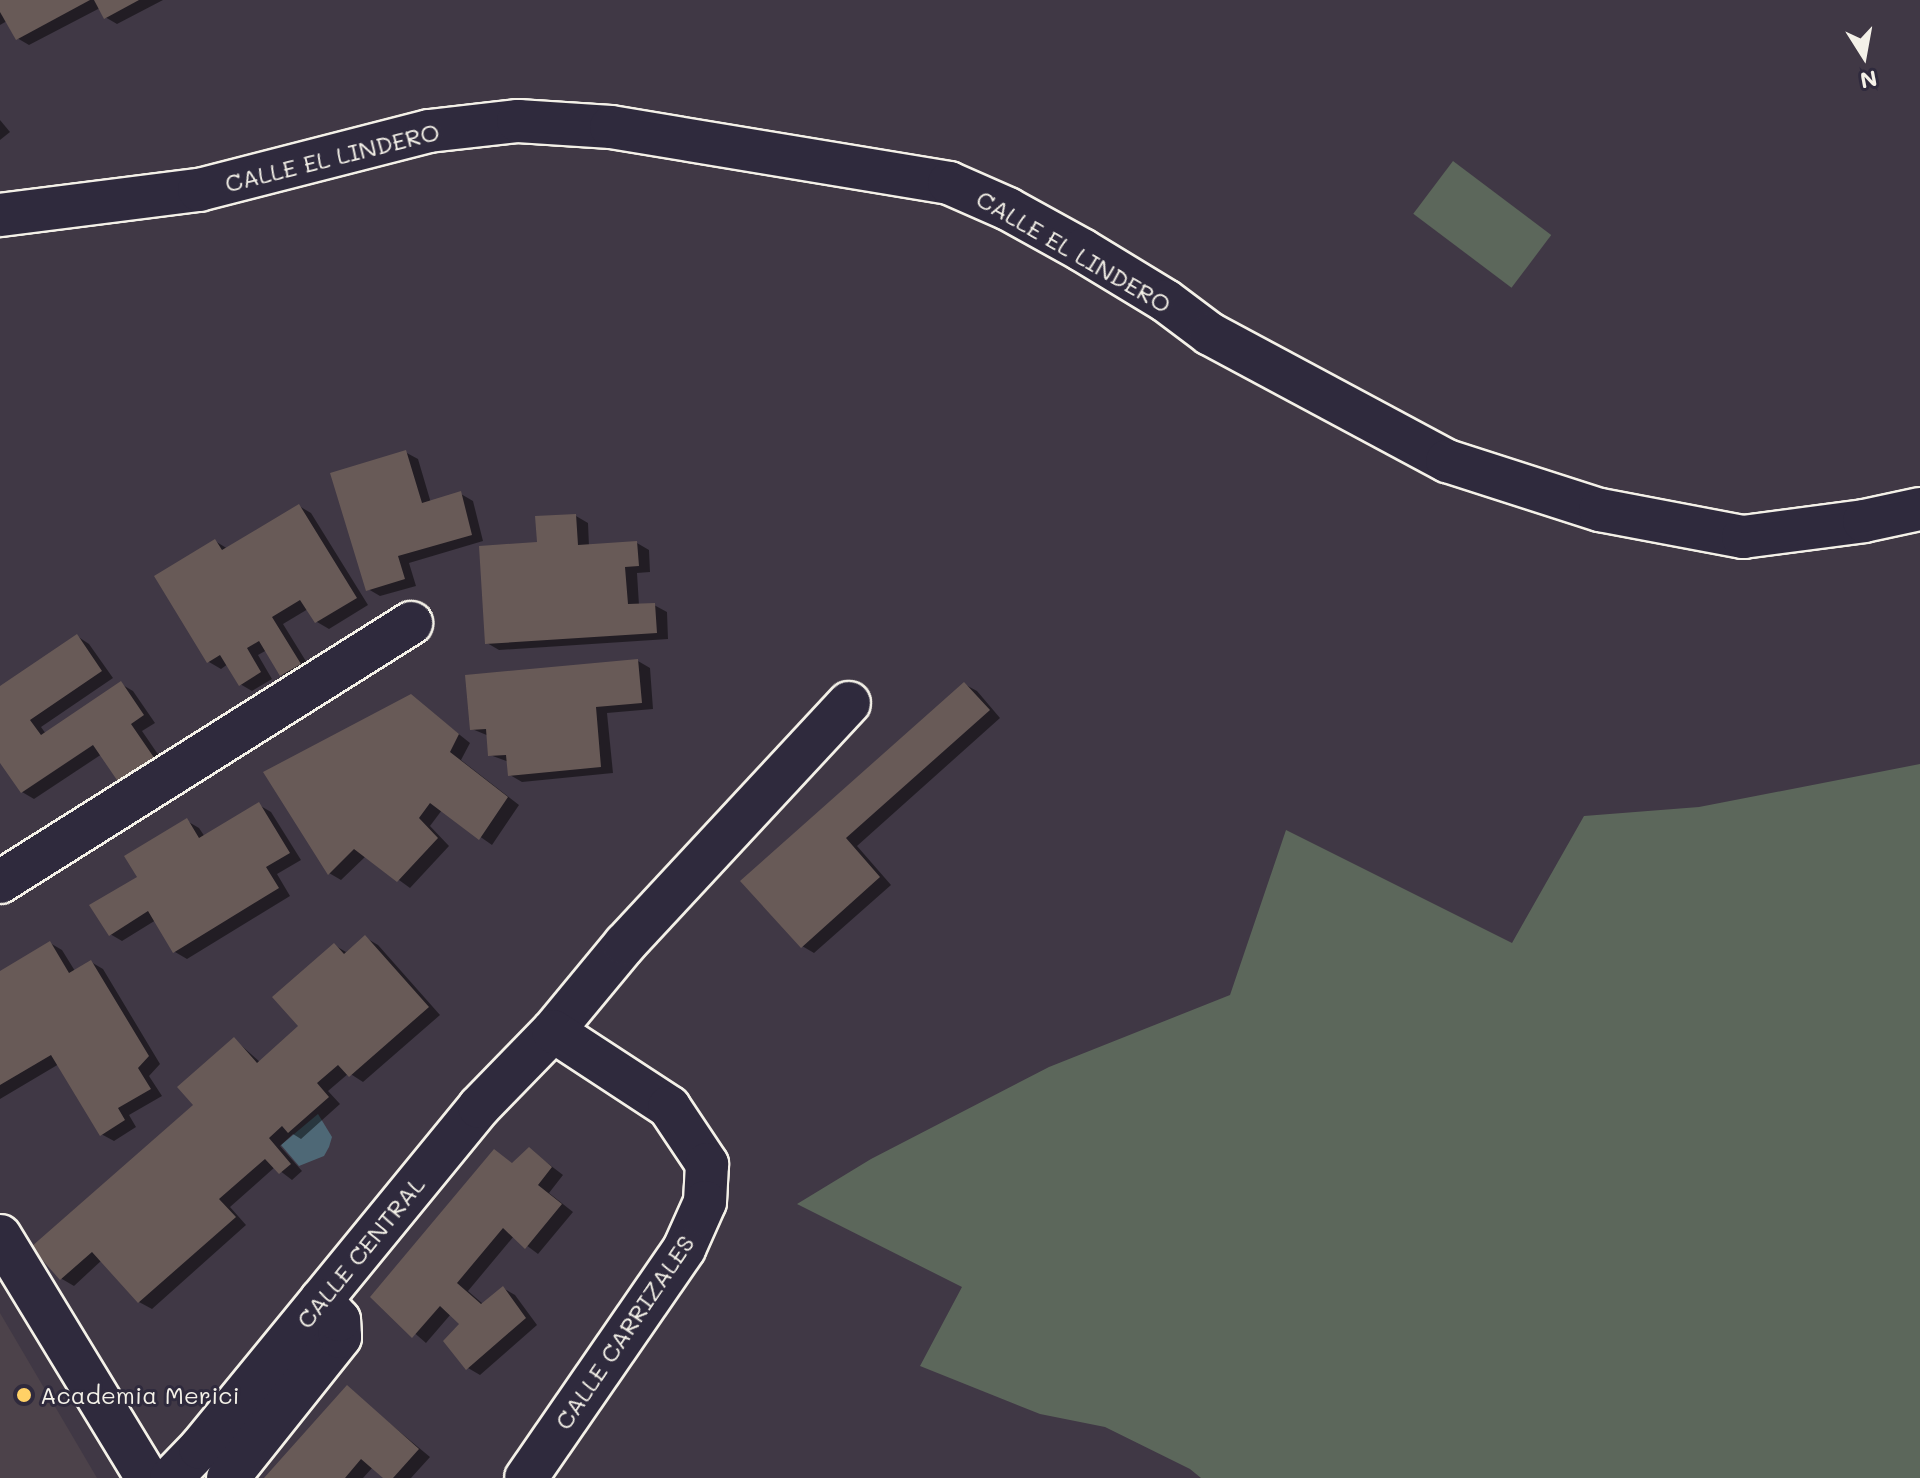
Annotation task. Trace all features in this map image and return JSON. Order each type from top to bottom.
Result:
[{"type":"street","name":"CALLE EL LINDERO","points":[[0,215],[199,190],[429,131],[518,121],[611,127],[949,183],[1008,209],[1082,250],[1166,301],[1210,334],[1447,461],[1600,510],[1743,537],[1864,521],[1920,509]]},
{"type":"street","points":[[0,882],[411,623]]},
{"type":"street","name":"CALLE CENTRAL","points":[[171,1478],[200,1448],[479,1107],[553,1031],[625,944],[849,703]]},
{"type":"street","name":"CALLE CARRIZALES","points":[[526,1478],[684,1249],[705,1202],[707,1164],[669,1107],[553,1031]]},
{"type":"street","points":[[0,1236],[147,1478]]},
{"type":"street","points":[[228,1478],[340,1337],[339,1320],[321,1300]]},
{"type":"shaded area","name":"Academia Merici","points":[[0,1313],[97,1478],[0,1478]]},
{"type":"green space","points":[[1453,161],[1551,235],[1512,288],[1413,214]]},
{"type":"green space","points":[[1920,764],[1920,1478],[1201,1478],[1190,1469],[1105,1427],[1040,1414],[920,1366],[962,1287],[797,1204],[871,1159],[1049,1067],[1230,995],[1286,830],[1512,943],[1584,816],[1699,807]]},
{"type":"water","points":[[318,1114],[332,1137],[329,1147],[324,1156],[299,1166],[281,1145]]},
{"type":"building","points":[[0,0],[90,0],[16,40],[0,12]]},
{"type":"building","points":[[94,0],[139,0],[104,19]]},
{"type":"building","points":[[406,450],[422,503],[461,491],[472,535],[398,556],[405,579],[366,591],[330,473]]},
{"type":"building","points":[[299,504],[357,598],[315,623],[300,600],[272,617],[301,664],[280,676],[259,641],[247,648],[261,672],[239,686],[220,655],[207,663],[154,576],[215,539],[222,550]]},
{"type":"building","points":[[576,514],[578,545],[637,541],[639,566],[625,567],[628,604],[655,603],[657,633],[485,644],[479,546],[537,542],[535,516]]},
{"type":"building","points":[[77,634],[102,671],[30,720],[41,735],[121,681],[144,715],[131,724],[155,759],[119,783],[93,745],[21,793],[0,763],[0,686]]},
{"type":"building","points":[[638,659],[642,703],[596,707],[601,767],[508,776],[506,755],[488,756],[486,729],[470,730],[465,675]]},
{"type":"building","points":[[964,682],[990,710],[846,838],[880,877],[801,948],[740,881]]},
{"type":"building","points":[[411,694],[459,734],[450,752],[508,797],[479,840],[430,803],[419,818],[438,838],[397,882],[354,849],[328,875],[263,772]]},
{"type":"building","points":[[259,802],[290,853],[266,867],[279,888],[173,953],[148,911],[109,936],[89,905],[137,877],[124,856],[187,818],[199,838]]},
{"type":"building","points":[[365,935],[429,1007],[349,1077],[338,1065],[317,1083],[329,1097],[288,1133],[282,1126],[269,1138],[291,1164],[279,1174],[265,1159],[219,1199],[236,1217],[138,1303],[92,1252],[60,1280],[31,1247],[193,1105],[177,1087],[234,1037],[257,1063],[298,1026],[272,997],[334,943],[344,954]]},
{"type":"building","points":[[50,941],[69,973],[91,960],[149,1056],[138,1068],[151,1089],[118,1108],[125,1120],[100,1136],[51,1055],[0,1085],[0,971]]},
{"type":"building","points":[[529,1147],[552,1167],[538,1185],[562,1204],[525,1249],[503,1228],[457,1283],[481,1304],[503,1286],[526,1318],[466,1370],[443,1341],[459,1324],[440,1306],[412,1338],[370,1297],[494,1149],[512,1163]]},
{"type":"building","points":[[347,1385],[419,1449],[393,1478],[383,1478],[361,1459],[345,1478],[264,1478]]},
{"type":"place","name":"Academia Merici","points":[[24,1395]]}]
